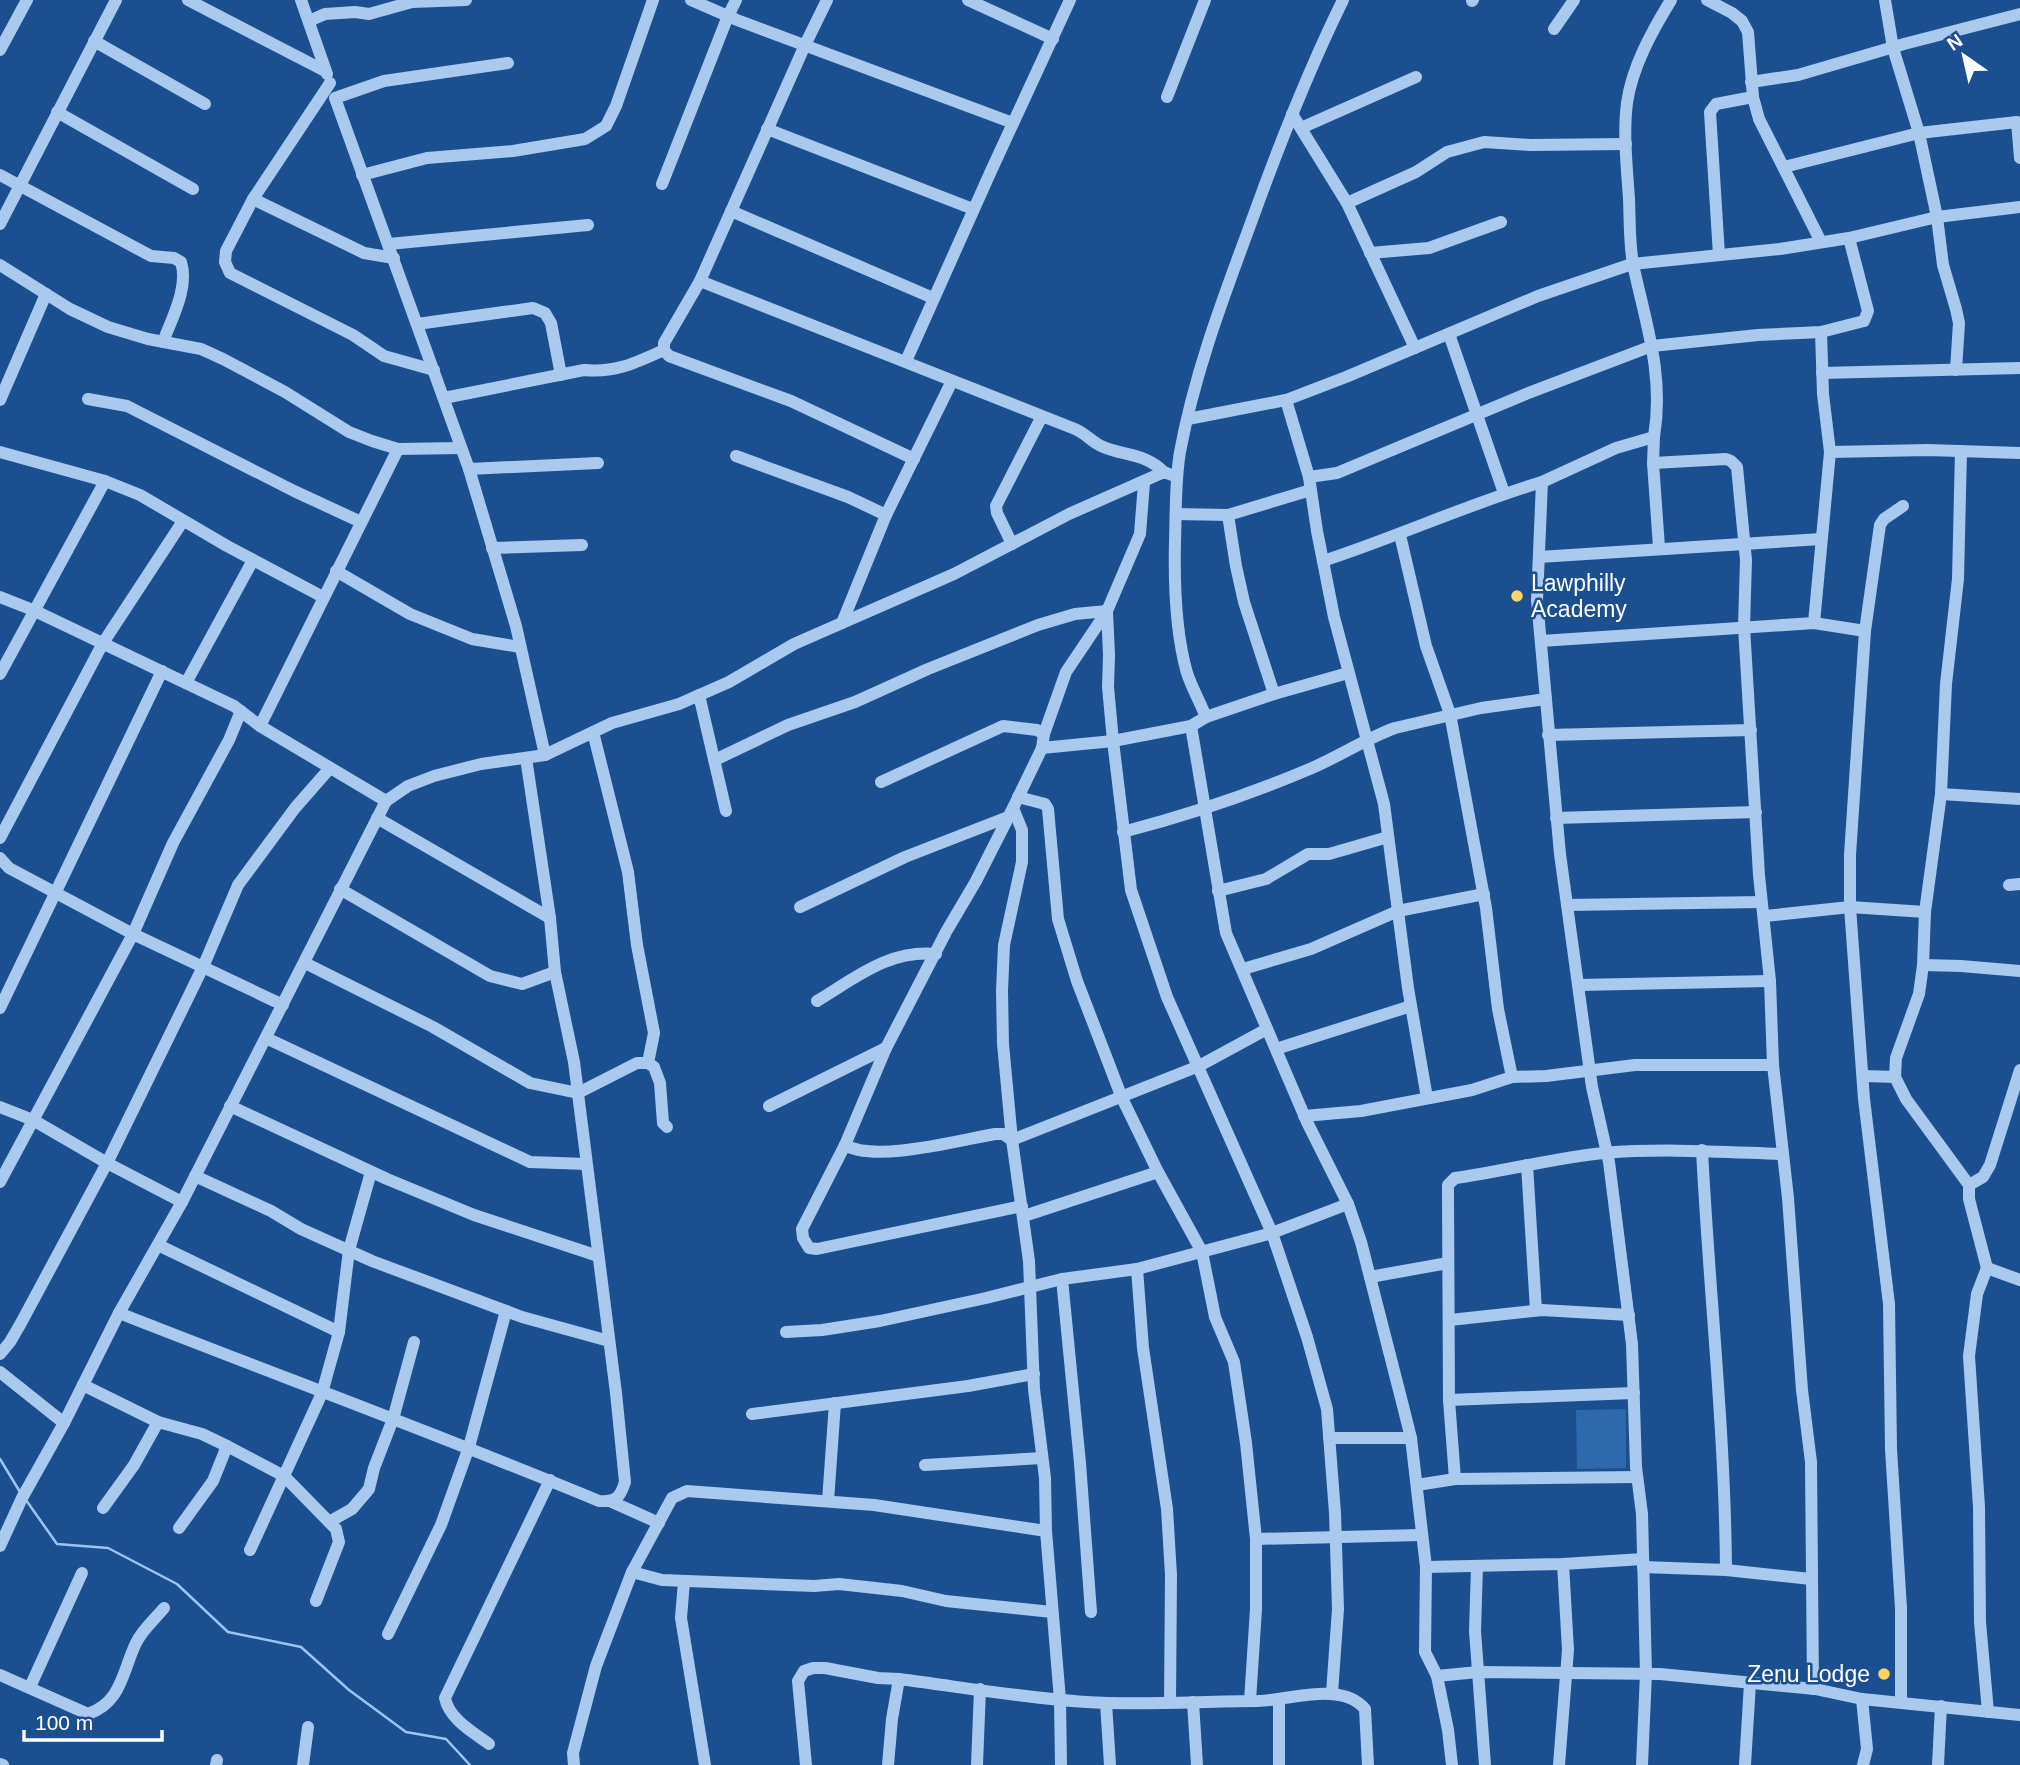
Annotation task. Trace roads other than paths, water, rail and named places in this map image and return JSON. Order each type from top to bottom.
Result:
[{"type":"street","points":[[0,50],[27,0]]},
{"type":"street","points":[[0,224],[116,0]]},
{"type":"street","points":[[188,0],[328,77]]},
{"type":"street","points":[[301,0],[468,469],[520,647],[545,755]]},
{"type":"street","points":[[309,22],[325,14],[369,14],[412,2],[466,0]]},
{"type":"street","points":[[362,175],[427,158],[513,151],[585,139],[606,126],[616,106],[653,0]]},
{"type":"street","points":[[691,0],[1013,123]]},
{"type":"street","points":[[662,184],[736,0]]},
{"type":"street","points":[[827,0],[804,45],[700,281],[664,344],[664,350],[669,355],[791,401],[914,459]]},
{"type":"street","points":[[968,0],[1053,39]]},
{"type":"street","points":[[906,361],[1070,0]]},
{"type":"street","points":[[1167,97],[1205,0]]},
{"type":"street","points":[[1206,717],[1188,674],[1181,641],[1174,574],[1177,477],[1190,404],[1212,327],[1292,114],[1305,88],[1316,54],[1343,0]]},
{"type":"street","points":[[1554,29],[1574,0]]},
{"type":"street","points":[[1658,547],[1653,463],[1659,394],[1652,346],[1632,264],[1626,144],[1627,102],[1635,71],[1671,0]]},
{"type":"street","points":[[1707,0],[1732,13],[1742,21],[1748,32],[1751,82],[1759,119],[1821,242]]},
{"type":"street","points":[[1885,0],[1893,48],[1919,133],[1937,217],[1943,265],[1959,323],[1955,370]]},
{"type":"street","points":[[1751,82],[1798,75],[2020,14]]},
{"type":"street","points":[[94,41],[205,104]]},
{"type":"street","points":[[335,98],[384,81],[508,63]]},
{"type":"street","points":[[328,77],[253,199],[226,251],[225,262],[230,273],[353,335],[384,356],[434,370]]},
{"type":"street","points":[[1301,128],[1416,77]]},
{"type":"street","points":[[1719,256],[1710,112],[1716,104],[1753,97]]},
{"type":"street","points":[[57,112],[193,189]]},
{"type":"street","points":[[1292,114],[1347,203],[1415,348]]},
{"type":"street","points":[[1784,167],[1919,133],[2018,122],[2020,158]]},
{"type":"street","points":[[767,129],[973,209]]},
{"type":"street","points":[[1347,203],[1416,172],[1447,152],[1484,142],[1530,145],[1626,144]]},
{"type":"street","points":[[0,175],[151,256],[174,258],[181,262],[184,272],[181,294],[163,342]]},
{"type":"street","points":[[253,199],[364,253],[394,258]]},
{"type":"street","points":[[1188,419],[1286,400],[1538,296],[1632,264],[1780,249],[1849,238],[1937,217],[2020,207]]},
{"type":"street","points":[[731,211],[933,298]]},
{"type":"street","points":[[1370,253],[1429,248],[1501,222]]},
{"type":"street","points":[[389,244],[588,225]]},
{"type":"street","points":[[1176,514],[1228,515],[1652,346],[1758,334],[1821,332],[1864,321],[1868,311],[1849,238]]},
{"type":"street","points":[[0,265],[70,309],[108,327],[201,349],[269,383],[349,432],[398,449],[461,448]]},
{"type":"street","points":[[700,281],[1076,430],[1098,445],[1149,460],[1164,472],[1177,477]]},
{"type":"street","points":[[0,400],[46,294]]},
{"type":"street","points":[[418,324],[533,308],[545,313],[551,323],[561,375]]},
{"type":"street","points":[[1814,623],[1830,452],[1821,332]]},
{"type":"street","points":[[1450,334],[1475,415],[1504,493]]},
{"type":"street","points":[[444,398],[584,370],[603,372],[620,369],[664,350]]},
{"type":"street","points":[[1822,373],[2020,368]]},
{"type":"street","points":[[842,623],[886,515],[953,381]]},
{"type":"street","points":[[88,399],[127,406],[361,522]]},
{"type":"street","points":[[1286,400],[1310,484],[1323,561],[1348,673],[1384,804],[1411,1006],[1427,1098]]},
{"type":"street","points":[[1012,544],[996,506],[1041,418]]},
{"type":"street","points":[[1323,561],[1400,535],[1504,493],[1542,482],[1616,448],[1654,437]]},
{"type":"street","points":[[260,726],[398,449]]},
{"type":"street","points":[[1961,451],[1958,579],[1946,684],[1941,794],[1925,912],[1923,965],[1919,994],[1896,1058],[1895,1077],[1906,1099],[1969,1185],[1969,1199],[1987,1268],[1977,1294],[1969,1356],[1979,1507],[1980,1622],[1987,1712]]},
{"type":"street","points":[[0,452],[105,481],[140,495],[323,597]]},
{"type":"street","points":[[1830,452],[2020,453]]},
{"type":"street","points":[[736,456],[848,497],[886,515]]},
{"type":"street","points":[[1653,463],[1726,459],[1737,467],[1746,560],[1744,627],[1762,902],[1770,981],[1773,1065],[1788,1198],[1802,1390],[1811,1462],[1813,1689]]},
{"type":"street","points":[[468,469],[598,463]]},
{"type":"street","points":[[0,1546],[119,1313],[182,1202],[386,802],[408,786],[434,776],[481,764],[545,755],[612,723],[679,704],[729,682],[794,644],[954,574],[1069,514],[1164,472]]},
{"type":"street","points":[[0,674],[105,481]]},
{"type":"street","points":[[1542,482],[1537,600],[1556,818],[1591,1087],[1607,1153],[1629,1315],[1637,1477],[1642,1514],[1646,1674],[1643,1765]]},
{"type":"street","points":[[1144,483],[1140,534],[1107,611],[1066,672],[1044,734],[1042,748],[886,1048],[845,1145],[802,1229],[803,1238],[808,1248],[817,1249],[1023,1211],[1158,1172]]},
{"type":"street","points":[[1901,1702],[1901,1608],[1891,1449],[1889,1304],[1864,1099],[1850,907],[1851,842],[1865,631],[1880,525],[1903,506]]},
{"type":"street","points":[[1228,515],[1244,601],[1274,694]]},
{"type":"street","points":[[0,838],[103,643],[183,521]]},
{"type":"street","points":[[1400,535],[1426,646],[1450,714],[1484,894],[1498,1009],[1511,1077]]},
{"type":"street","points":[[1539,557],[1658,547],[1821,539]]},
{"type":"street","points":[[492,548],[582,545]]},
{"type":"street","points":[[186,683],[253,560]]},
{"type":"street","points":[[336,571],[410,614],[472,639],[520,647]]},
{"type":"street","points":[[0,597],[33,610],[242,711],[260,726],[386,802]]},
{"type":"street","points":[[1107,611],[1110,655],[1108,687],[1131,890],[1167,997],[1272,1233],[1307,1337],[1327,1409],[1338,1609],[1332,1693]]},
{"type":"street","points":[[715,760],[789,725],[855,702],[928,669],[1038,625],[1075,614],[1107,611]]},
{"type":"street","points":[[1541,641],[1814,623],[1865,631]]},
{"type":"street","points":[[0,1008],[162,671]]},
{"type":"street","points":[[1042,748],[1113,741],[1191,726],[1206,717],[1274,694],[1348,673]]},
{"type":"street","points":[[699,695],[726,811]]},
{"type":"street","points":[[1123,832],[1204,809],[1315,767],[1395,728],[1450,714],[1546,699]]},
{"type":"street","points":[[0,1182],[133,934],[173,843],[242,711]]},
{"type":"street","points":[[881,782],[1003,726],[1037,730],[1044,734]]},
{"type":"street","points":[[1191,726],[1226,933],[1304,1116],[1348,1205],[1370,1277],[1410,1438],[1426,1567],[1425,1653],[1437,1676],[1452,1765]]},
{"type":"street","points":[[1549,735],[1751,730]]},
{"type":"street","points":[[593,732],[628,873],[636,945],[654,1033],[648,1063]]},
{"type":"street","points":[[526,758],[550,918],[555,972],[574,1062],[609,1341],[625,1482],[621,1496],[612,1502]]},
{"type":"street","points":[[0,1354],[16,1333],[107,1163],[203,967],[238,885],[295,808],[330,768]]},
{"type":"street","points":[[1941,794],[2020,799]]},
{"type":"street","points":[[800,907],[1013,807],[1045,804],[1048,809],[1058,919],[1077,981],[1122,1098],[1158,1172],[1202,1252],[1215,1317],[1229,1346],[1236,1374],[1256,1539],[1256,1609],[1250,1701]]},
{"type":"street","points":[[1013,807],[1022,830],[1021,862],[1004,945],[1003,1044],[1030,1286],[1034,1374],[1060,1700],[1061,1765]]},
{"type":"street","points":[[1556,818],[1756,813]]},
{"type":"street","points":[[377,818],[550,918]]},
{"type":"street","points":[[1218,891],[1266,879],[1308,854],[1329,854],[1388,836]]},
{"type":"street","points":[[0,858],[9,868],[133,934],[284,1005]]},
{"type":"street","points":[[340,889],[490,976],[522,984],[555,972]]},
{"type":"street","points":[[1242,969],[1311,949],[1398,911],[1484,894]]},
{"type":"street","points":[[1567,905],[1762,902]]},
{"type":"street","points":[[1765,916],[1850,907],[1925,912]]},
{"type":"street","points":[[817,1001],[883,961],[910,953],[936,954]]},
{"type":"street","points":[[305,962],[433,1027],[530,1083],[578,1093],[637,1063],[648,1063],[654,1067],[660,1083],[663,1123],[667,1127]]},
{"type":"street","points":[[1923,965],[1961,965],[2020,971]]},
{"type":"street","points":[[1579,985],[1770,981]]},
{"type":"street","points":[[1276,1049],[1411,1006]]},
{"type":"street","points":[[1012,1140],[1199,1066],[1267,1029]]},
{"type":"street","points":[[266,1038],[530,1162],[586,1164]]},
{"type":"street","points":[[769,1106],[886,1048]]},
{"type":"street","points":[[1304,1116],[1361,1111],[1472,1090],[1511,1077],[1635,1065],[1773,1065]]},
{"type":"street","points":[[1969,1185],[1983,1177],[1990,1165],[2020,1070]]},
{"type":"street","points":[[1864,1076],[1895,1077]]},
{"type":"street","points":[[230,1106],[371,1172],[474,1215],[598,1256]]},
{"type":"street","points":[[0,1107],[33,1120],[182,1202]]},
{"type":"street","points":[[845,1145],[853,1150],[886,1151],[995,1134],[1003,1134],[1012,1140]]},
{"type":"street","points":[[1455,1479],[1449,1400],[1450,1181],[1550,1160],[1607,1153],[1669,1149],[1783,1154]]},
{"type":"street","points":[[1702,1150],[1725,1485],[1726,1570]]},
{"type":"street","points":[[1527,1166],[1536,1310]]},
{"type":"street","points":[[250,1550],[322,1393],[340,1332],[349,1251],[371,1172]]},
{"type":"street","points":[[195,1176],[349,1251],[506,1311],[609,1341]]},
{"type":"street","points":[[786,1332],[822,1330],[880,1321],[1062,1279],[1137,1269],[1272,1233],[1348,1205]]},
{"type":"street","points":[[158,1245],[340,1332]]},
{"type":"street","points":[[1370,1277],[1448,1263]]},
{"type":"street","points":[[1987,1268],[2020,1280]]},
{"type":"street","points":[[1137,1269],[1143,1348],[1167,1509],[1171,1587],[1170,1702]]},
{"type":"street","points":[[1062,1279],[1091,1612]]},
{"type":"street","points":[[1450,1320],[1536,1310],[1629,1315]]},
{"type":"street","points":[[388,1634],[441,1525],[469,1447],[506,1311]]},
{"type":"street","points":[[119,1313],[322,1393],[469,1447],[599,1500],[612,1502],[659,1523]]},
{"type":"street","points":[[329,1522],[352,1508],[369,1489],[393,1419],[414,1342]]},
{"type":"street","points":[[0,1372],[64,1423]]},
{"type":"street","points":[[752,1414],[968,1386],[1034,1374]]},
{"type":"street","points":[[83,1385],[158,1422],[202,1434],[284,1476],[336,1529],[339,1542],[316,1601]]},
{"type":"street","points":[[1449,1400],[1634,1393]]},
{"type":"street","points":[[828,1501],[835,1403]]},
{"type":"street","points":[[103,1508],[134,1465],[158,1422]]},
{"type":"street","points":[[1329,1438],[1410,1438]]},
{"type":"street","points":[[179,1528],[214,1481],[228,1446]]},
{"type":"street","points":[[925,1465],[1042,1458]]},
{"type":"street","points":[[1417,1485],[1455,1479],[1637,1477]]},
{"type":"street","points":[[489,1744],[452,1715],[447,1709],[445,1698],[550,1480]]},
{"type":"street","points":[[574,1765],[573,1753],[596,1666],[632,1572],[673,1499],[687,1491],[902,1508],[1046,1531]]},
{"type":"street","points":[[1256,1539],[1421,1535]]},
{"type":"street","points":[[1426,1567],[1643,1563],[1811,1579]]},
{"type":"street","points":[[1559,1765],[1568,1650],[1563,1564]]},
{"type":"street","points":[[1477,1566],[1475,1631],[1485,1765]]},
{"type":"street","points":[[632,1572],[662,1580],[814,1586],[839,1584],[902,1591],[946,1601],[1052,1612]]},
{"type":"street","points":[[30,1687],[82,1573]]},
{"type":"street","points":[[684,1581],[681,1618],[705,1765]]},
{"type":"street","points":[[0,1675],[88,1714],[100,1710],[113,1700],[137,1640],[164,1608]]},
{"type":"street","points":[[806,1765],[798,1681],[804,1671],[825,1668],[878,1678],[1106,1703],[1279,1700],[1332,1693],[1350,1696],[1365,1709],[1368,1765]]},
{"type":"street","points":[[1437,1676],[1478,1672],[1646,1674],[1813,1689],[1862,1699],[2020,1715]]},
{"type":"street","points":[[888,1765],[892,1719],[900,1679]]},
{"type":"street","points":[[1745,1765],[1750,1683]]},
{"type":"street","points":[[977,1765],[980,1689]]},
{"type":"street","points":[[1862,1699],[1867,1749],[1863,1765]]},
{"type":"street","points":[[1279,1700],[1279,1765]]},
{"type":"street","points":[[1193,1702],[1197,1765]]},
{"type":"street","points":[[1106,1703],[1110,1765]]},
{"type":"street","points":[[1938,1765],[1941,1706]]},
{"type":"street","points":[[303,1765],[309,1727]]},
{"type":"waterway","points":[[0,1459],[20,1492]]},
{"type":"waterway","points":[[26,1500],[57,1544],[108,1548],[177,1584],[228,1632],[301,1647],[349,1690],[406,1732],[446,1739],[470,1765]]},
{"type":"place","name":"Lawphilly Academy","points":[[1517,596]]},
{"type":"place","name":"Zenu Lodge","points":[[1884,1674]]}]
